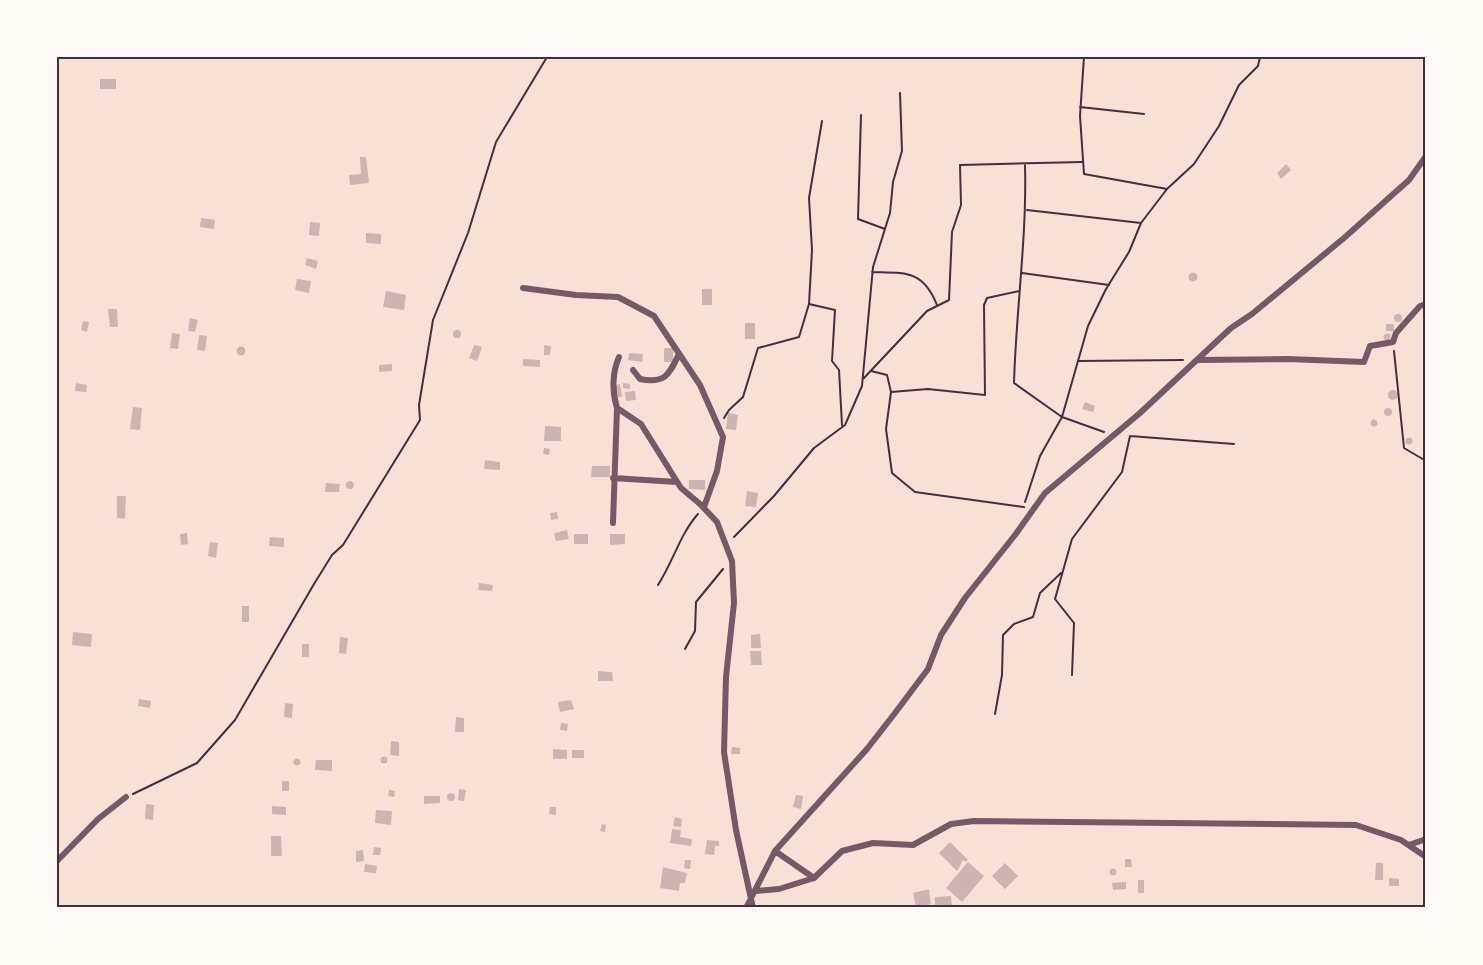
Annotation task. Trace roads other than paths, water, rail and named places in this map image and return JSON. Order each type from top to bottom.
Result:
[{"type":"street","points":[[746,908],[752,904],[775,851],[867,749],[895,713],[928,669],[941,635],[965,598],[1045,493],[1114,435],[1231,328],[1252,314],[1344,238],[1409,180],[1426,156]]},
{"type":"street","points":[[522,288],[576,295],[618,297],[654,316],[700,385],[723,437],[717,471],[704,507]]},
{"type":"street","points":[[1197,360],[1288,359],[1364,362],[1370,346],[1393,342],[1396,333],[1420,306],[1426,304]]},
{"type":"street","points":[[633,370],[640,379],[655,382],[670,374],[680,354]]},
{"type":"street","points":[[613,523],[617,408],[613,397],[614,368],[619,357]]},
{"type":"street","points":[[617,408],[640,424],[681,489],[704,507],[717,522],[732,561],[734,603],[726,677],[724,752],[736,830],[752,904]]},
{"type":"street","points":[[613,478],[677,482]]},
{"type":"street","points":[[57,861],[98,819],[126,797]]},
{"type":"street","points":[[756,891],[779,888],[814,878],[842,851],[873,843],[913,845],[951,824],[974,821],[1356,825],[1409,845],[1426,857]]},
{"type":"street","points":[[1409,845],[1426,839]]},
{"type":"street","points":[[775,851],[814,878]]}]
